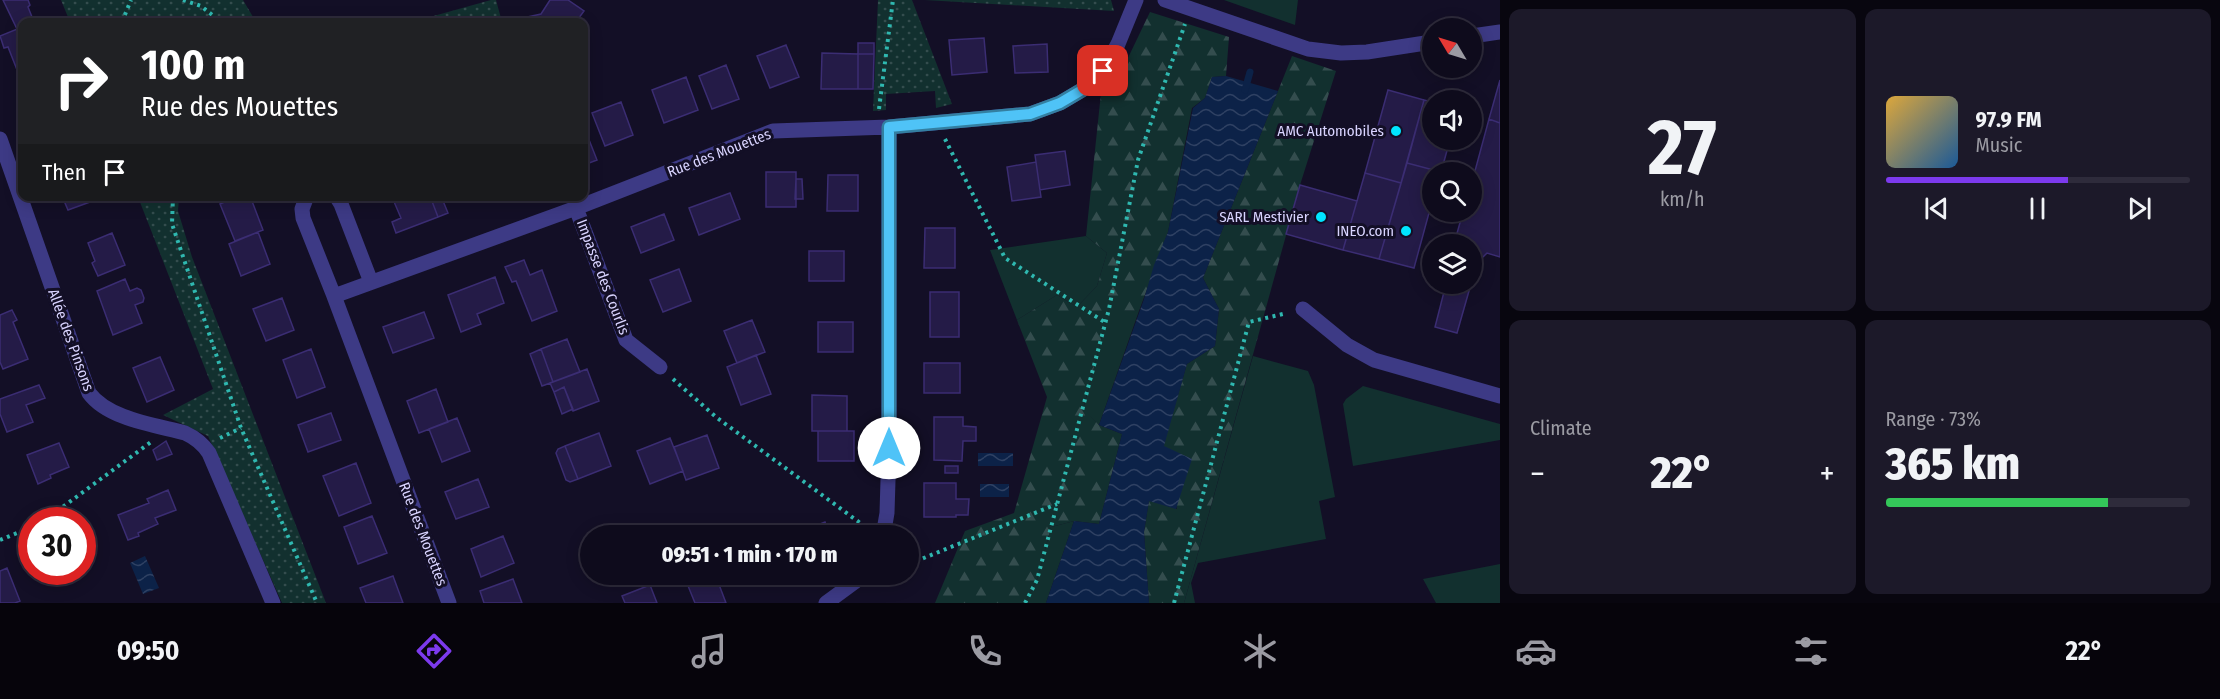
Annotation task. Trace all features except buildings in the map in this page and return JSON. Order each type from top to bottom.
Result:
[{"type":"street","name":"Rue des Mouettes","points":[[334,296],[576,208],[773,131],[884,127],[1030,114],[1060,103],[1082,90],[1103,71],[1118,44],[1136,0]]},
{"type":"street","points":[[1165,0],[1308,49],[1341,53],[1367,52],[1422,44]]},
{"type":"street","points":[[1482,35],[1500,32]]},
{"type":"street","points":[[884,127],[889,448],[885,525]]},
{"type":"street","name":"Allée des Pinsons","points":[[0,139],[18,190]]},
{"type":"street","name":"Allée des Pinsons","points":[[22,201],[89,393],[112,412],[196,438],[210,453],[273,603]]},
{"type":"street","name":"Rue des Mouettes","points":[[305,201],[302,209],[303,218],[449,603]]},
{"type":"street","points":[[338,201],[371,282]]},
{"type":"street","name":"Impasse des Courlis","points":[[576,208],[626,340],[660,367]]},
{"type":"street","points":[[1303,309],[1347,345],[1374,360],[1500,396]]},
{"type":"street","points":[[826,603],[851,585]]},
{"type":"path","points":[[124,18],[131,0]]},
{"type":"path","points":[[183,0],[201,6],[216,18]]},
{"type":"path","points":[[884,127],[892,0]]},
{"type":"path","points":[[1025,603],[1037,580],[1106,323],[1138,160],[1190,8]]},
{"type":"path","points":[[936,122],[1005,258],[1106,323]]},
{"type":"path","points":[[173,201],[172,224],[241,428],[317,603]]},
{"type":"path","points":[[1174,603],[1249,322],[1303,309]]},
{"type":"path","points":[[660,367],[716,417],[862,525]]},
{"type":"path","points":[[63,507],[169,429]]},
{"type":"path","points":[[919,560],[1058,504]]},
{"type":"path","points":[[0,540],[18,533]]},
{"type":"green space","points":[[61,0],[243,0],[254,18],[68,18]]},
{"type":"green space","points":[[496,0],[501,18],[426,18]]},
{"type":"green space","points":[[878,0],[912,0],[952,104],[936,108],[935,91],[886,94],[886,110],[873,111]]},
{"type":"green space","points":[[925,0],[1111,0],[1114,11]]},
{"type":"green space","points":[[1224,0],[1298,0],[1295,25]]},
{"type":"green space","points":[[1150,12],[1229,37],[1226,76],[1212,77],[1205,98],[1192,108],[1168,232],[1139,311],[1109,310],[1083,409],[1099,425],[1122,434],[1099,524],[1074,521],[1051,527],[1037,580],[1025,603],[935,603],[965,531],[1014,513],[1047,397],[1017,320],[1057,295],[1077,307],[1097,286],[1107,253],[1086,236],[1101,93],[1127,60]]},
{"type":"green space","points":[[1292,56],[1336,71],[1300,185],[1184,603],[1149,603],[1144,532],[1149,500],[1177,509],[1163,446],[1187,364],[1215,346],[1219,309],[1203,278]]},
{"type":"green space","points":[[140,201],[179,201],[178,211],[192,257],[326,603],[282,603],[208,436],[163,415],[213,389]]},
{"type":"green space","points":[[1086,236],[1107,253],[1097,286],[1077,307],[1057,295],[1017,320],[990,250]]},
{"type":"green space","points":[[1109,309],[1139,311],[1099,425],[1083,410]]},
{"type":"green space","points":[[1253,356],[1308,371],[1314,385],[1335,497],[1319,501],[1326,539],[1198,563],[1191,583],[1195,603],[1184,603]]},
{"type":"green space","points":[[1363,386],[1500,424],[1500,440],[1353,466],[1343,404]]},
{"type":"green space","points":[[1074,521],[1046,603],[1025,603],[1037,580],[1051,527]]},
{"type":"green space","points":[[1500,564],[1500,603],[1436,603],[1423,579]]},
{"type":"water","points":[[1226,76],[1278,91],[1203,278],[1219,309],[1215,346],[1187,364],[1164,446],[1192,459],[1176,509],[1149,501],[1144,532],[1149,603],[1046,603],[1074,521],[1099,524],[1122,434],[1099,425],[1154,265],[1168,232],[1193,108],[1205,98],[1212,77]]},
{"type":"water","points":[[978,453],[1013,453],[1013,466],[978,466]]},
{"type":"water","points":[[980,484],[1009,484],[1009,497],[980,497]]},
{"type":"water","points":[[145,556],[159,588],[143,594],[130,563]]},
{"type":"waterway","points":[[1245,90],[1250,72]]},
{"type":"place","name":"AMC Automobiles","points":[[1396,131]]},
{"type":"place","name":"SARL Mestivier","points":[[1321,217]]},
{"type":"place","name":"INEO.com","points":[[1406,231]]},
{"type":"route","points":[[889,448],[889,127],[1030,114],[1060,103],[1082,90],[1103,71]]}]
